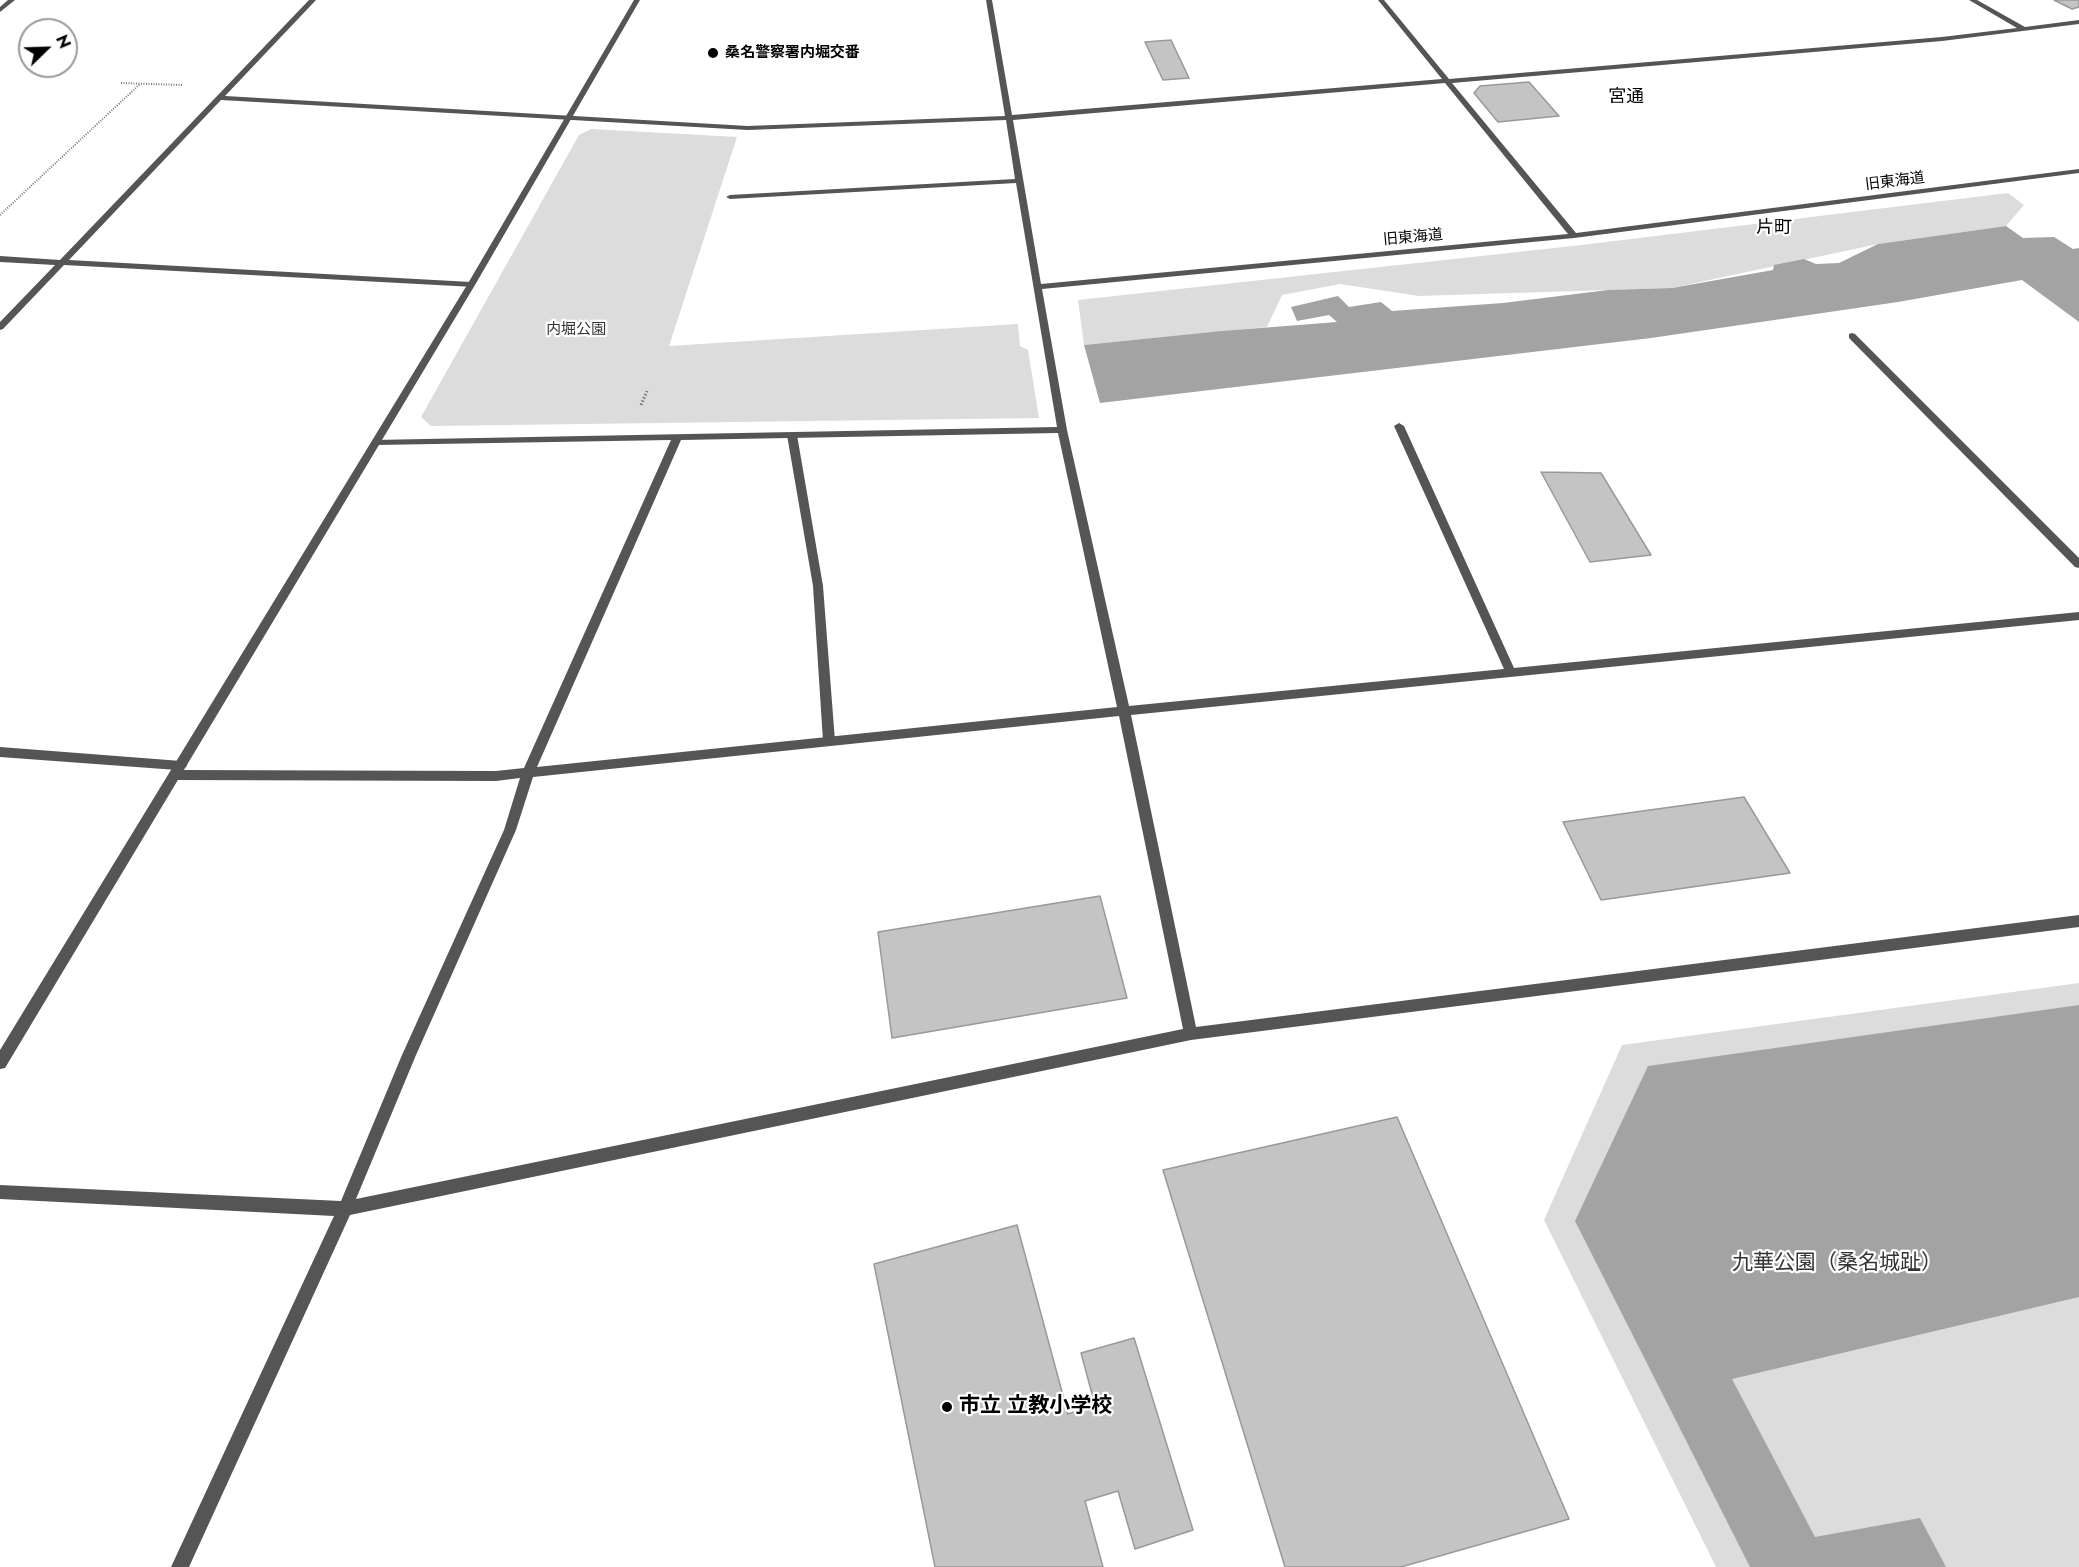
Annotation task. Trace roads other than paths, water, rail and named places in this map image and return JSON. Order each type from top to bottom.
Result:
[{"type":"street","points":[[0,10],[12,0]]},
{"type":"street","points":[[0,327],[313,0]]},
{"type":"street","points":[[0,1063],[471,285],[638,0]]},
{"type":"street","points":[[988,0],[1062,430],[1124,711],[1191,1034]]},
{"type":"street","points":[[1381,0],[1574,236]]},
{"type":"street","points":[[1972,0],[2024,29]]},
{"type":"street","points":[[219,98],[748,128],[1008,118],[1930,40],[2079,22]]},
{"type":"street","name":"旧東海道","points":[[1037,287],[1574,236],[2079,171]]},
{"type":"street","points":[[730,197],[1019,181]]},
{"type":"street","points":[[0,260],[471,285]]},
{"type":"street","points":[[1852,336],[2079,564]]},
{"type":"street","points":[[1399,426],[1510,671]]},
{"type":"street","points":[[376,442],[1062,430]]},
{"type":"street","points":[[792,435],[818,586],[829,741]]},
{"type":"street","points":[[180,1567],[345,1209],[409,1055],[510,830],[528,773],[678,436]]},
{"type":"street","points":[[0,752],[178,771],[496,777],[1510,671],[2079,616]]},
{"type":"street","points":[[0,1192],[345,1209],[1191,1034],[2079,921]]},
{"type":"place","name":"桑名警察署内堀交番","points":[[713,53]]},
{"type":"place","name":"市立 立教小学校","points":[[947,1407]]},
{"type":"district","name":"宮通","points":[[1626,98]]},
{"type":"district","name":"片町","points":[[1774,229]]},
{"type":"park label","name":"内堀公園","points":[[576,330]]},
{"type":"park label","name":"九華公園（桑名城趾）","points":[[1837,1264]]}]
